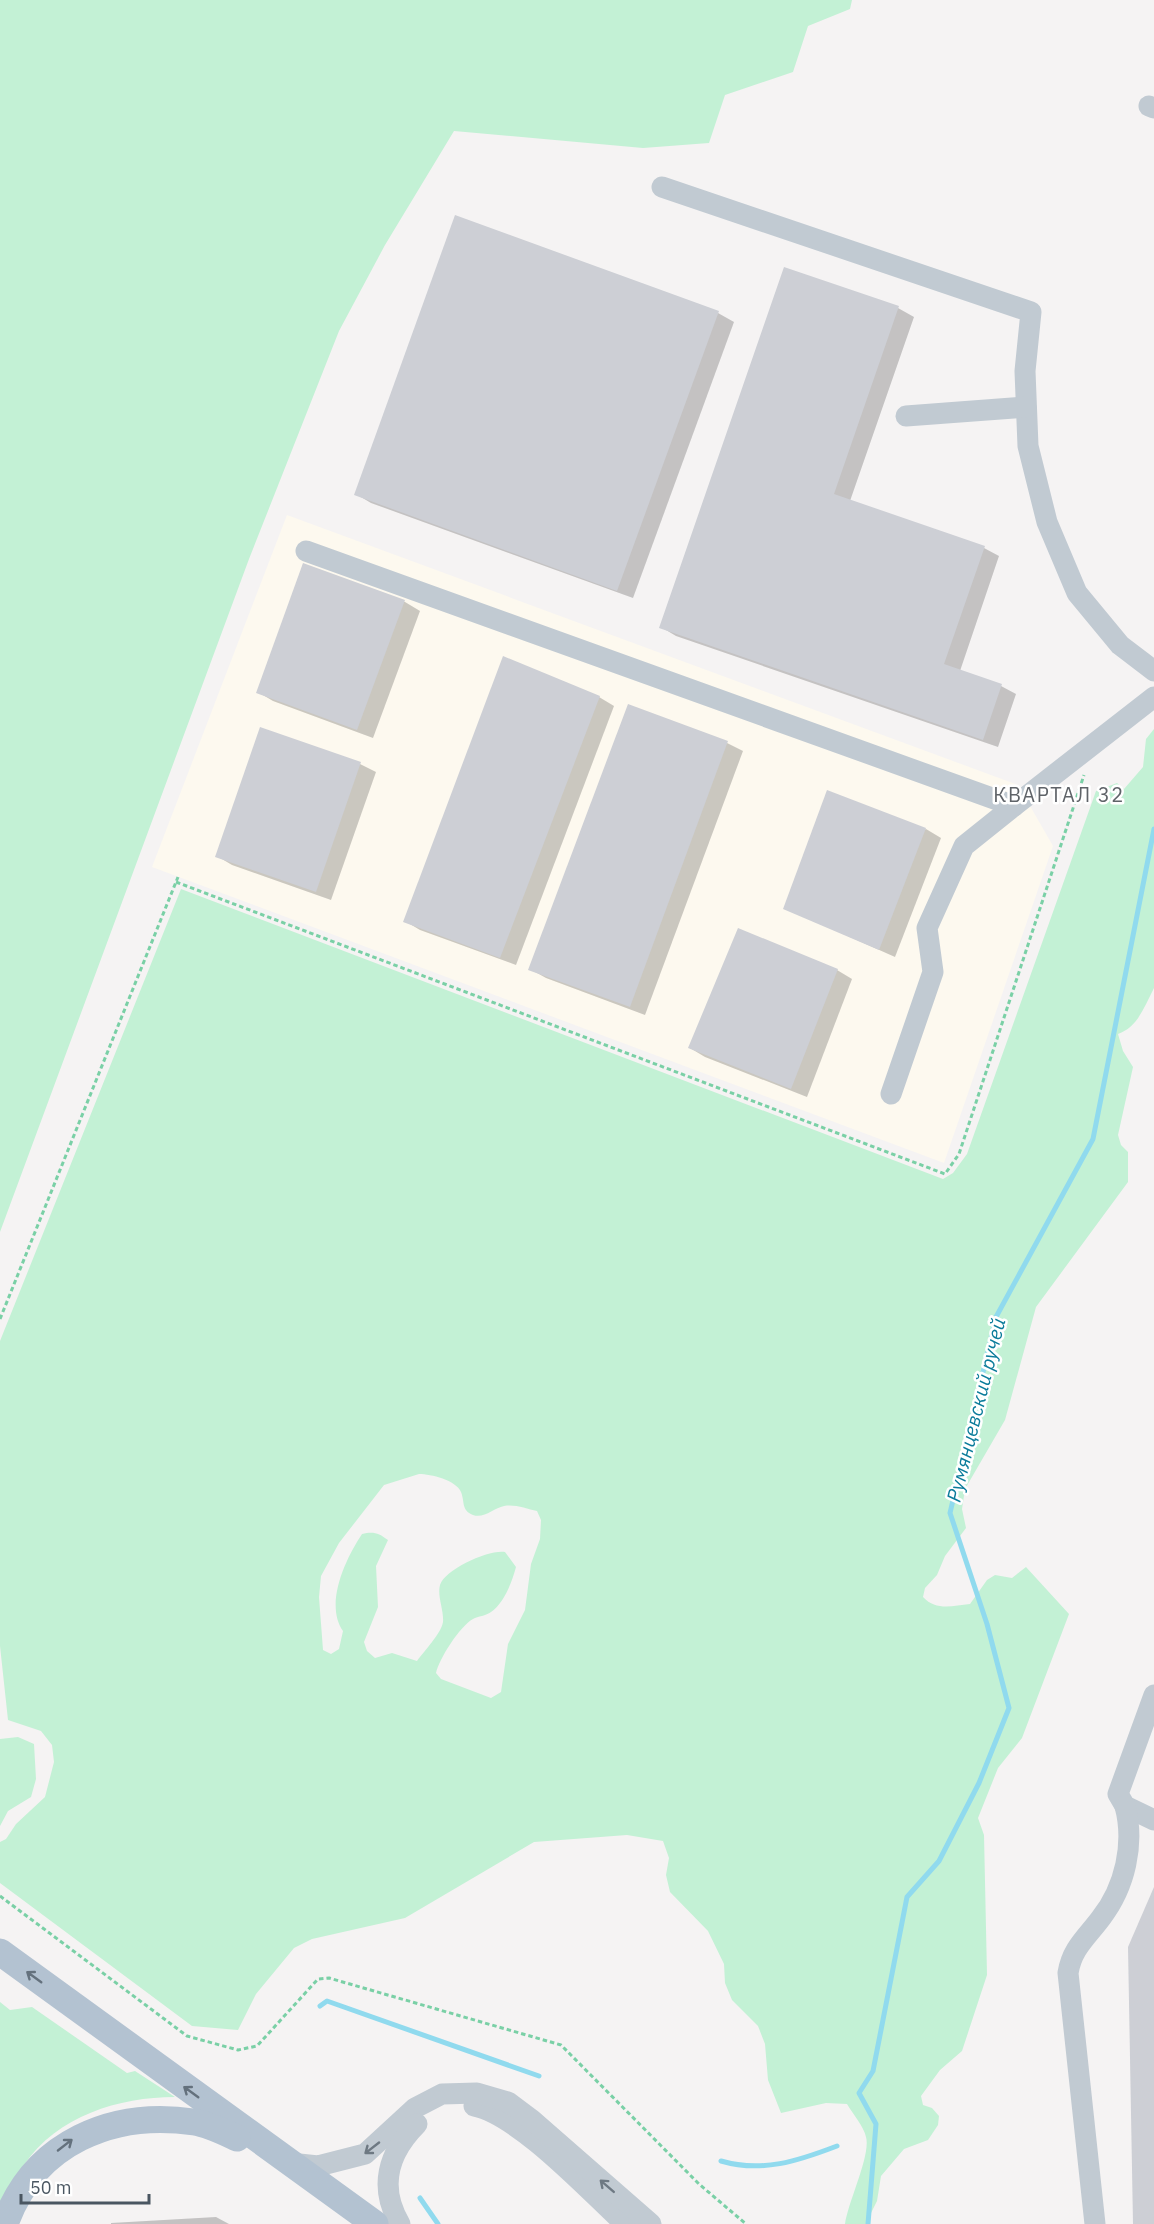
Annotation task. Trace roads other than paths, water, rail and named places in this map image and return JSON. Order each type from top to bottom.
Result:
[{"type":"main road","points":[[0,1952],[287,2163],[375,2224]]},
{"type":"main road","points":[[5,2224],[20,2193],[46,2161],[72,2140],[101,2128],[133,2120],[196,2122],[237,2137],[354,2224]]},
{"type":"street","points":[[662,187],[1031,312],[1025,371],[1028,446],[1047,522],[1077,592],[1120,645],[1154,670]]},
{"type":"street","points":[[906,416],[1026,407]]},
{"type":"street","points":[[306,551],[1014,806]]},
{"type":"street","points":[[891,1094],[933,972],[927,928],[964,846],[1154,697]]},
{"type":"street","points":[[1154,1695],[1118,1790],[1119,1799],[1125,1806],[1154,1820]]},
{"type":"street","points":[[1095,2224],[1068,1973],[1076,1948],[1103,1916],[1122,1877],[1129,1832],[1125,1806]]},
{"type":"street","points":[[287,2163],[318,2166],[365,2154],[415,2108],[442,2094],[477,2093],[508,2102],[651,2224]]},
{"type":"street","points":[[400,2224],[395,2215],[388,2186],[390,2163],[401,2140],[421,2121],[445,2109],[475,2106],[501,2115],[524,2132],[626,2224]]},
{"type":"waterway","name":"Румянцевский ручей","points":[[868,2224],[876,2124],[859,2093],[873,2071],[907,1897],[939,1861],[979,1783],[1009,1708],[987,1624],[950,1513],[996,1317],[1093,1139],[1154,829]]},
{"type":"waterway","points":[[320,2006],[327,2001],[539,2076]]},
{"type":"waterway","points":[[721,2161],[751,2166],[780,2164],[837,2146]]},
{"type":"waterway","points":[[420,2198],[438,2224]]},
{"type":"district","name":"КВАРТАЛ 32","points":[[1059,795]]}]
